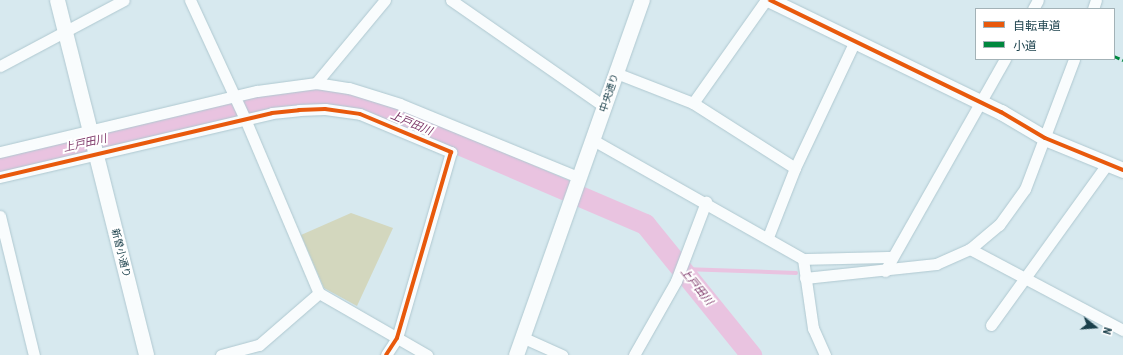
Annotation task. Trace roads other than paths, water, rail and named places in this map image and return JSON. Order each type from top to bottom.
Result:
[{"type":"street","points":[[57,0],[90,131]]},
{"type":"street","points":[[0,66],[124,0]]},
{"type":"street","points":[[190,0],[246,120],[319,293],[427,355]]},
{"type":"street","points":[[316,83],[385,0]]},
{"type":"street","points":[[451,0],[604,107]]},
{"type":"street","name":"中央通り","points":[[524,338],[642,0]]},
{"type":"street","points":[[693,103],[766,0]]},
{"type":"street","points":[[770,0],[982,103],[1045,138],[1123,170]]},
{"type":"street","points":[[768,237],[795,168],[855,41]]},
{"type":"street","points":[[885,270],[982,103],[1004,60]]},
{"type":"street","points":[[805,278],[936,264],[970,249],[999,225],[1025,189],[1074,60]]},
{"type":"street","points":[[616,73],[693,103],[795,168]]},
{"type":"street","points":[[0,152],[257,91],[316,83],[349,88],[400,104],[578,182]]},
{"type":"street","points":[[0,177],[96,152],[299,110],[325,109],[360,114],[451,152],[397,338],[386,355]]},
{"type":"street","name":"新曽小通り","points":[[90,131],[146,355]]},
{"type":"street","points":[[593,140],[768,237],[803,259],[892,257]]},
{"type":"street","points":[[992,325],[1024,278],[1107,164]]},
{"type":"street","points":[[634,355],[678,276],[706,202]]},
{"type":"street","points":[[0,216],[34,355]]},
{"type":"street","points":[[970,249],[1123,330]]},
{"type":"street","points":[[803,259],[813,328],[825,355]]},
{"type":"street","points":[[221,355],[259,344],[319,293]]},
{"type":"street","points":[[516,355],[524,338],[562,355]]},
{"type":"waterway","name":"上戸田川","points":[[0,164],[273,101],[302,97],[365,104],[645,224],[751,355]]},
{"type":"waterway","points":[[683,269],[796,273]]}]
